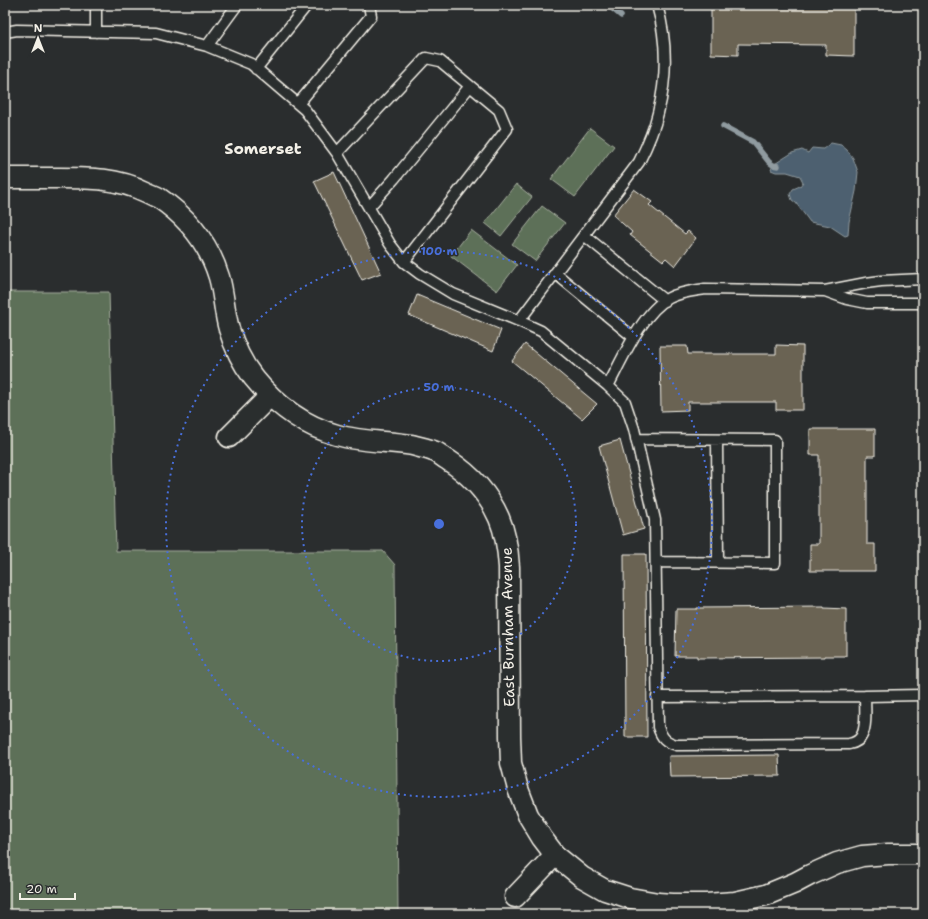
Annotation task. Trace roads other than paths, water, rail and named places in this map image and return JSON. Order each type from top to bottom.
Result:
[{"type":"street","name":"East Burnham Avenue","points":[[5,178],[86,178],[111,180],[135,187],[158,198],[179,213],[196,232],[210,254],[219,276],[229,329],[239,354],[252,376],[270,396],[290,413],[313,426],[337,435],[366,441],[392,442],[436,452],[456,465],[473,479],[487,496],[499,519],[507,542],[509,567],[511,763],[518,789],[528,815],[542,838],[556,855],[582,877],[605,890],[630,898],[658,903],[706,904],[734,902],[766,895],[837,863],[862,856],[923,854]]},
{"type":"street","points":[[229,437],[270,396]]},
{"type":"street","points":[[515,897],[556,855]]},
{"type":"lane","points":[[96,5],[96,32]]},
{"type":"lane","points":[[206,46],[236,5]]},
{"type":"lane","points":[[256,69],[307,5]]},
{"type":"lane","points":[[298,104],[371,16],[369,5]]},
{"type":"lane","points":[[519,320],[639,162],[649,142],[658,113],[664,81],[664,50],[661,18],[657,5]]},
{"type":"lane","points":[[5,32],[18,30],[156,33],[206,46],[251,64],[305,110],[338,153],[390,244],[404,262],[420,274],[453,294],[541,330],[625,402],[636,439],[655,520],[658,726],[662,736],[669,743],[677,745],[854,743],[862,737],[865,728],[865,696]]},
{"type":"lane","points":[[338,153],[426,58],[440,61],[499,110],[507,129],[404,262]]},
{"type":"lane","points":[[369,207],[394,179],[470,86]]},
{"type":"lane","points":[[584,235],[664,301]]},
{"type":"lane","points":[[555,273],[634,337]]},
{"type":"lane","points":[[608,386],[634,337],[653,310],[669,298],[686,292],[705,289],[825,291],[881,281],[923,279]]},
{"type":"lane","points":[[825,291],[846,299],[867,303],[923,303]]},
{"type":"lane","points":[[636,439],[775,440],[775,563],[656,562]]},
{"type":"lane","points":[[717,440],[718,562]]},
{"type":"lane","points":[[657,697],[923,695]]},
{"type":"water","points":[[831,143],[841,145],[847,150],[853,158],[858,172],[848,235],[845,236],[830,226],[810,222],[792,200],[790,194],[793,189],[800,186],[803,182],[800,176],[787,172],[776,172],[771,170],[773,165],[792,153],[802,150],[808,153],[812,148],[823,149]]},
{"type":"waterway","points":[[608,5],[621,16]]},
{"type":"waterway","points":[[723,126],[753,142],[769,162],[778,166]]},
{"type":"district","name":"Somerset","points":[[263,148]]}]
